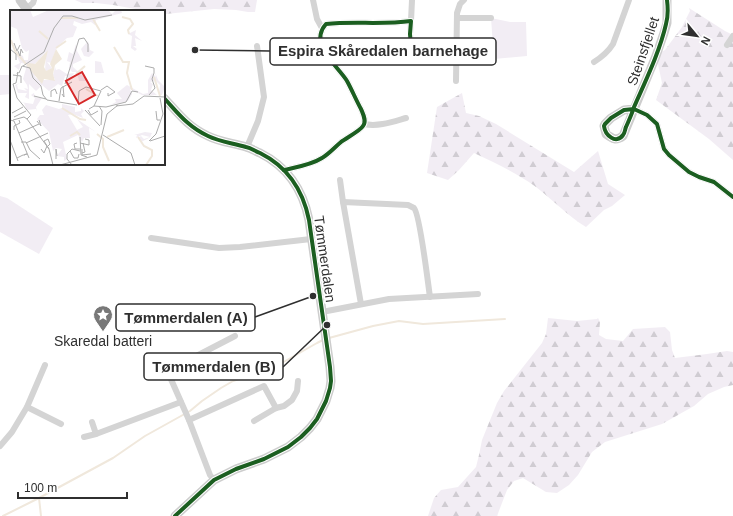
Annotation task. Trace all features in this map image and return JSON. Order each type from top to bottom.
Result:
[{"type":"street","points":[[20,0],[27,10],[34,0]]},
{"type":"street","points":[[313,0],[317,19],[322,28]]},
{"type":"street","points":[[412,0],[410,34],[412,58]]},
{"type":"street","points":[[456,81],[457,18],[458,8],[464,0]]},
{"type":"street","points":[[594,62],[607,53],[613,44],[628,0]]},
{"type":"street","name":"Steinsfjellet","points":[[634,109],[664,33],[667,0]]},
{"type":"street","points":[[457,18],[491,18]]},
{"type":"street","points":[[284,170],[322,158],[362,128],[364,124],[364,115],[346,80],[321,45],[320,36],[322,28],[326,24],[336,23],[396,23],[411,21]]},
{"type":"street","points":[[727,45],[733,36]]},
{"type":"street","points":[[247,147],[258,121],[264,96],[257,46]]},
{"type":"street","name":"Tømmerdalen","points":[[165,99],[190,125],[207,136],[247,147],[264,155],[274,161],[292,179],[307,208],[331,381],[326,400],[317,418],[301,437],[288,447],[264,459],[236,469],[214,480],[175,516]]},
{"type":"street","points":[[634,109],[647,115],[657,124],[664,149],[669,155],[689,172],[714,182],[733,197]]},
{"type":"street","points":[[364,124],[386,124],[406,118]]},
{"type":"street","points":[[340,180],[361,304]]},
{"type":"street","points":[[343,202],[408,205],[414,208],[422,245],[430,297]]},
{"type":"street","points":[[151,238],[219,248],[311,239]]},
{"type":"street","points":[[322,312],[389,299],[478,294]]},
{"type":"street","points":[[214,480],[210,475],[189,420],[170,377],[173,369],[179,364],[235,336]]},
{"type":"street","points":[[0,446],[12,432],[27,407],[45,365]]},
{"type":"street","points":[[254,421],[276,408],[284,406],[292,400],[297,391],[298,381]]},
{"type":"street","points":[[189,420],[264,386],[276,408]]},
{"type":"street","points":[[84,437],[96,434],[181,402]]},
{"type":"street","points":[[27,407],[61,424]]},
{"type":"street","points":[[92,422],[96,434]]},
{"type":"green space","points":[[75,0],[257,0],[255,12],[214,9],[166,14],[165,10],[141,10],[113,5],[82,3]]},
{"type":"green space","points":[[689,8],[733,35],[733,160],[709,139],[656,100],[662,83],[658,64],[652,57],[665,50],[682,27],[690,11]]},
{"type":"green space","points":[[491,18],[510,22],[526,22],[527,56],[494,59]]},
{"type":"green space","points":[[0,75],[10,75],[10,94],[0,95]]},
{"type":"green space","points":[[462,93],[466,113],[479,116],[496,124],[574,172],[598,151],[608,184],[625,195],[612,206],[604,210],[586,227],[529,182],[506,168],[474,153],[448,180],[427,173],[437,107]]},
{"type":"green space","points":[[0,196],[7,198],[53,228],[39,254],[0,232]]},
{"type":"green space","points":[[548,318],[577,321],[598,318],[600,322],[599,335],[606,339],[623,341],[633,329],[665,327],[670,332],[672,350],[675,358],[727,351],[733,352],[733,385],[708,394],[694,406],[662,424],[605,442],[592,452],[578,475],[569,485],[557,493],[546,492],[523,478],[514,481],[507,490],[497,516],[428,516],[434,498],[441,490],[458,487],[476,467],[482,440],[497,403],[504,391],[542,343],[546,334]]},
{"type":"waterway","points":[[329,338],[373,326],[399,321],[423,324],[505,319]]},
{"type":"waterway","points":[[3,516],[113,458],[145,436],[190,411],[202,401],[233,381],[273,368],[323,340]]},
{"type":"waterway","points":[[39,498],[41,516]]},
{"type":"cycle path","points":[[667,0],[667,18],[660,45],[634,107],[633,110],[624,133],[617,139],[611,138],[606,133],[604,126],[605,124],[611,118],[624,110],[634,109],[647,115],[657,124],[664,149],[669,155],[689,172],[714,182],[733,197]]},
{"type":"cycle path","points":[[284,170],[309,164],[322,158],[341,142],[359,130],[364,124],[365,120],[363,113],[347,81],[322,47],[320,39],[321,32],[326,24],[390,23],[411,21],[410,34],[412,58]]},
{"type":"cycle path","points":[[165,99],[184,119],[201,132],[217,140],[250,148],[260,153],[279,165],[293,180],[303,199],[309,220],[331,381],[326,401],[317,419],[301,437],[288,447],[264,459],[236,469],[214,480],[175,516]]},
{"type":"place","name":"Espira Skåredalen barnehage","points":[[195,50]]},
{"type":"place","name":"Tømmerdalen (A)","points":[[313,296]]},
{"type":"place","name":"Tømmerdalen (B)","points":[[327,325]]},
{"type":"place","name":"Skaredal batteri","points":[[103,332]]}]
